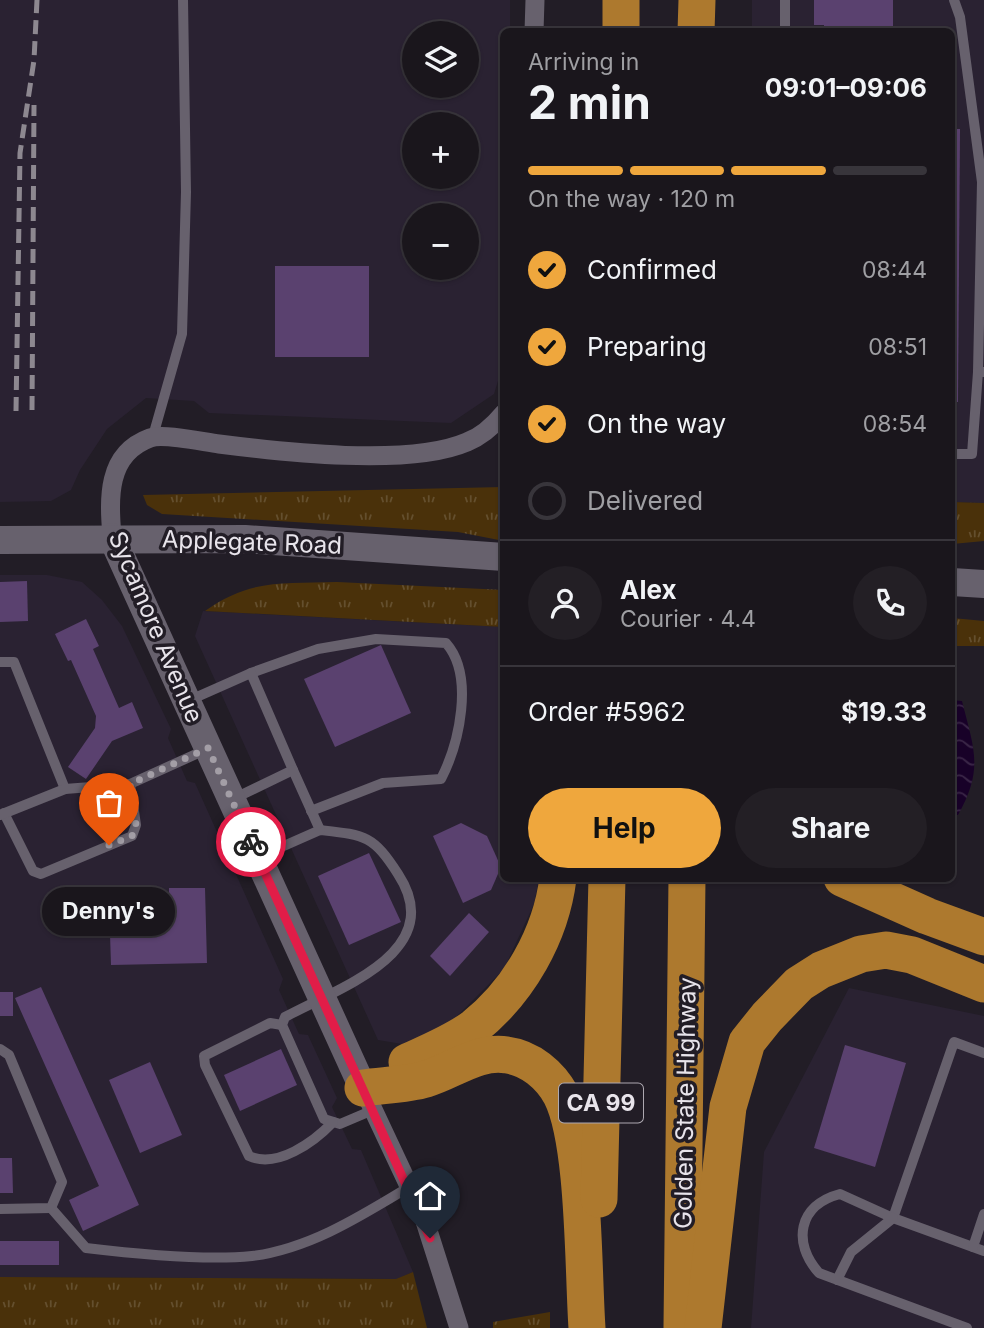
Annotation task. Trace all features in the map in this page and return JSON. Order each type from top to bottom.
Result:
[{"type":"highway","points":[[621,0],[621,28]]},
{"type":"highway","points":[[696,28],[697,0]]},
{"type":"highway","points":[[368,1099],[474,1027],[492,1010],[540,946],[550,921],[557,882]]},
{"type":"highway","name":"CA 99","points":[[595,1328],[607,882]]},
{"type":"highway","name":"Golden State Highway","points":[[682,1328],[687,882]]},
{"type":"highway","points":[[851,882],[927,916],[984,937]]},
{"type":"highway","points":[[703,1328],[728,1107],[747,1042],[767,1017],[799,984],[821,970],[861,954],[886,950],[924,959],[984,984]]},
{"type":"highway","points":[[368,1099],[480,1057],[507,1055],[530,1063],[550,1079],[562,1097],[570,1123],[577,1170],[587,1328]]},
{"type":"main road","name":"Applegate Road","points":[[0,540],[112,537],[245,539],[500,557]]},
{"type":"main road","name":"Sycamore Avenue","points":[[112,537],[368,1099]]},
{"type":"main road","points":[[955,582],[984,584]]},
{"type":"street","points":[[534,28],[535,0]]},
{"type":"street","points":[[153,436],[290,453],[427,454],[468,442],[491,428],[500,417]]},
{"type":"street","name":"Sycamore Avenue","points":[[112,537],[108,498],[116,466],[132,447],[153,436]]},
{"type":"street","name":"Sycamore Avenue","points":[[368,1099],[424,1217],[459,1328]]},
{"type":"lane","points":[[153,436],[182,334],[186,192],[183,0]]},
{"type":"lane","points":[[785,0],[785,28]]},
{"type":"lane","points":[[954,0],[960,17],[980,142],[982,181],[981,372],[972,454],[955,454]]},
{"type":"lane","points":[[187,701],[251,673],[318,649],[376,639],[446,643],[456,654],[460,715],[454,752],[441,779],[383,783],[312,811]]},
{"type":"lane","points":[[0,662],[14,662],[65,789]]},
{"type":"lane","points":[[251,673],[320,830]]},
{"type":"lane","points":[[130,784],[136,825],[132,836],[41,874],[33,872],[2,814],[65,789],[130,784],[208,748]]},
{"type":"lane","points":[[231,799],[293,770]]},
{"type":"lane","points":[[258,857],[320,830],[354,833],[380,847],[405,885],[413,920],[407,935],[382,965],[285,1017],[282,1025],[324,1119],[340,1124],[368,1099]]},
{"type":"lane","points":[[282,1025],[270,1023],[204,1056],[205,1065],[249,1156],[260,1161],[275,1159],[320,1136],[333,1122]]},
{"type":"lane","points":[[836,1280],[851,1252],[893,1218],[954,1042],[984,1053]]},
{"type":"lane","points":[[0,1049],[9,1055],[62,1182],[51,1208]]},
{"type":"lane","points":[[0,1209],[51,1208],[86,1248],[149,1255],[253,1256],[307,1241],[354,1220],[409,1187]]},
{"type":"lane","points":[[968,1328],[819,1273],[805,1258],[802,1230],[814,1205],[840,1194],[893,1218],[984,1251]]},
{"type":"lane","points":[[973,1247],[984,1214]]},
{"type":"shaded area","points":[[0,0],[510,0],[510,28],[500,28],[500,374],[494,394],[451,423],[209,413],[194,401],[146,398],[107,429],[80,470],[71,490],[51,501],[0,502]]},
{"type":"shaded area","points":[[752,0],[984,0],[984,503],[955,502],[955,28],[752,28]]},
{"type":"shaded area","points":[[0,575],[47,575],[82,582],[102,600],[122,626],[171,729],[168,738],[187,781],[195,783],[283,979],[279,990],[299,1034],[308,1035],[337,1098],[332,1107],[352,1149],[361,1150],[413,1272],[397,1279],[0,1277]]},
{"type":"shaded area","points":[[203,611],[500,627],[500,882],[538,882],[534,904],[504,969],[452,1021],[408,1045],[378,1040],[195,636]]},
{"type":"shaded area","points":[[849,988],[984,1016],[984,1328],[751,1328],[764,1152]]},
{"type":"green space","points":[[500,487],[500,540],[458,532],[162,514],[147,505],[143,495]]},
{"type":"green space","points":[[955,502],[984,503],[984,541],[955,544]]},
{"type":"green space","points":[[337,582],[500,590],[500,627],[205,611],[238,593],[284,583]]},
{"type":"green space","points":[[955,618],[984,621],[984,646],[955,646]]},
{"type":"green space","points":[[413,1272],[427,1328],[0,1328],[0,1277],[396,1279]]},
{"type":"green space","points":[[550,1312],[550,1328],[493,1328],[493,1322]]},
{"type":"water","points":[[955,700],[962,701],[974,759],[971,785],[958,815],[955,815]]},
{"type":"building","points":[[814,0],[893,0],[893,26],[905,28],[824,28],[824,25],[814,25]]},
{"type":"building","points":[[955,129],[960,129],[958,402],[955,402]]},
{"type":"building","points":[[275,266],[369,266],[369,357],[275,357]]},
{"type":"building","points":[[27,581],[28,621],[0,622],[0,582]]},
{"type":"building","points":[[86,619],[99,646],[93,649],[119,708],[132,702],[143,728],[112,741],[86,779],[68,767],[95,728],[96,716],[71,660],[68,661],[55,634]]},
{"type":"building","points":[[381,645],[411,713],[335,747],[304,679]]},
{"type":"building","points":[[461,823],[487,836],[500,865],[491,890],[463,903],[433,836]]},
{"type":"building","points":[[369,853],[401,922],[349,945],[318,876]]},
{"type":"building","points":[[169,888],[205,888],[207,963],[111,965],[109,903],[169,902]]},
{"type":"building","points":[[469,913],[489,932],[450,976],[430,956]]},
{"type":"building","points":[[41,987],[139,1205],[83,1231],[69,1200],[99,1186],[15,998]]},
{"type":"building","points":[[0,992],[13,992],[13,1016],[0,1016]]},
{"type":"building","points":[[845,1045],[906,1063],[875,1167],[814,1148]]},
{"type":"building","points":[[281,1049],[297,1085],[240,1111],[224,1075]]},
{"type":"building","points":[[150,1062],[182,1135],[140,1153],[109,1080]]},
{"type":"building","points":[[0,1158],[12,1158],[13,1193],[0,1193]]},
{"type":"building","points":[[0,1241],[59,1241],[59,1265],[0,1265]]},
{"type":"railway","points":[[16,411],[20,153],[34,60],[37,0]]},
{"type":"railway","points":[[32,410],[34,105]]},
{"type":"way so far","points":[[109,845],[132,836],[136,825],[130,784],[208,748],[251,842]]},
{"type":"place","name":"Denny's","points":[[109,845]]},
{"type":"route","points":[[251,842],[424,1217],[430,1238]]}]
